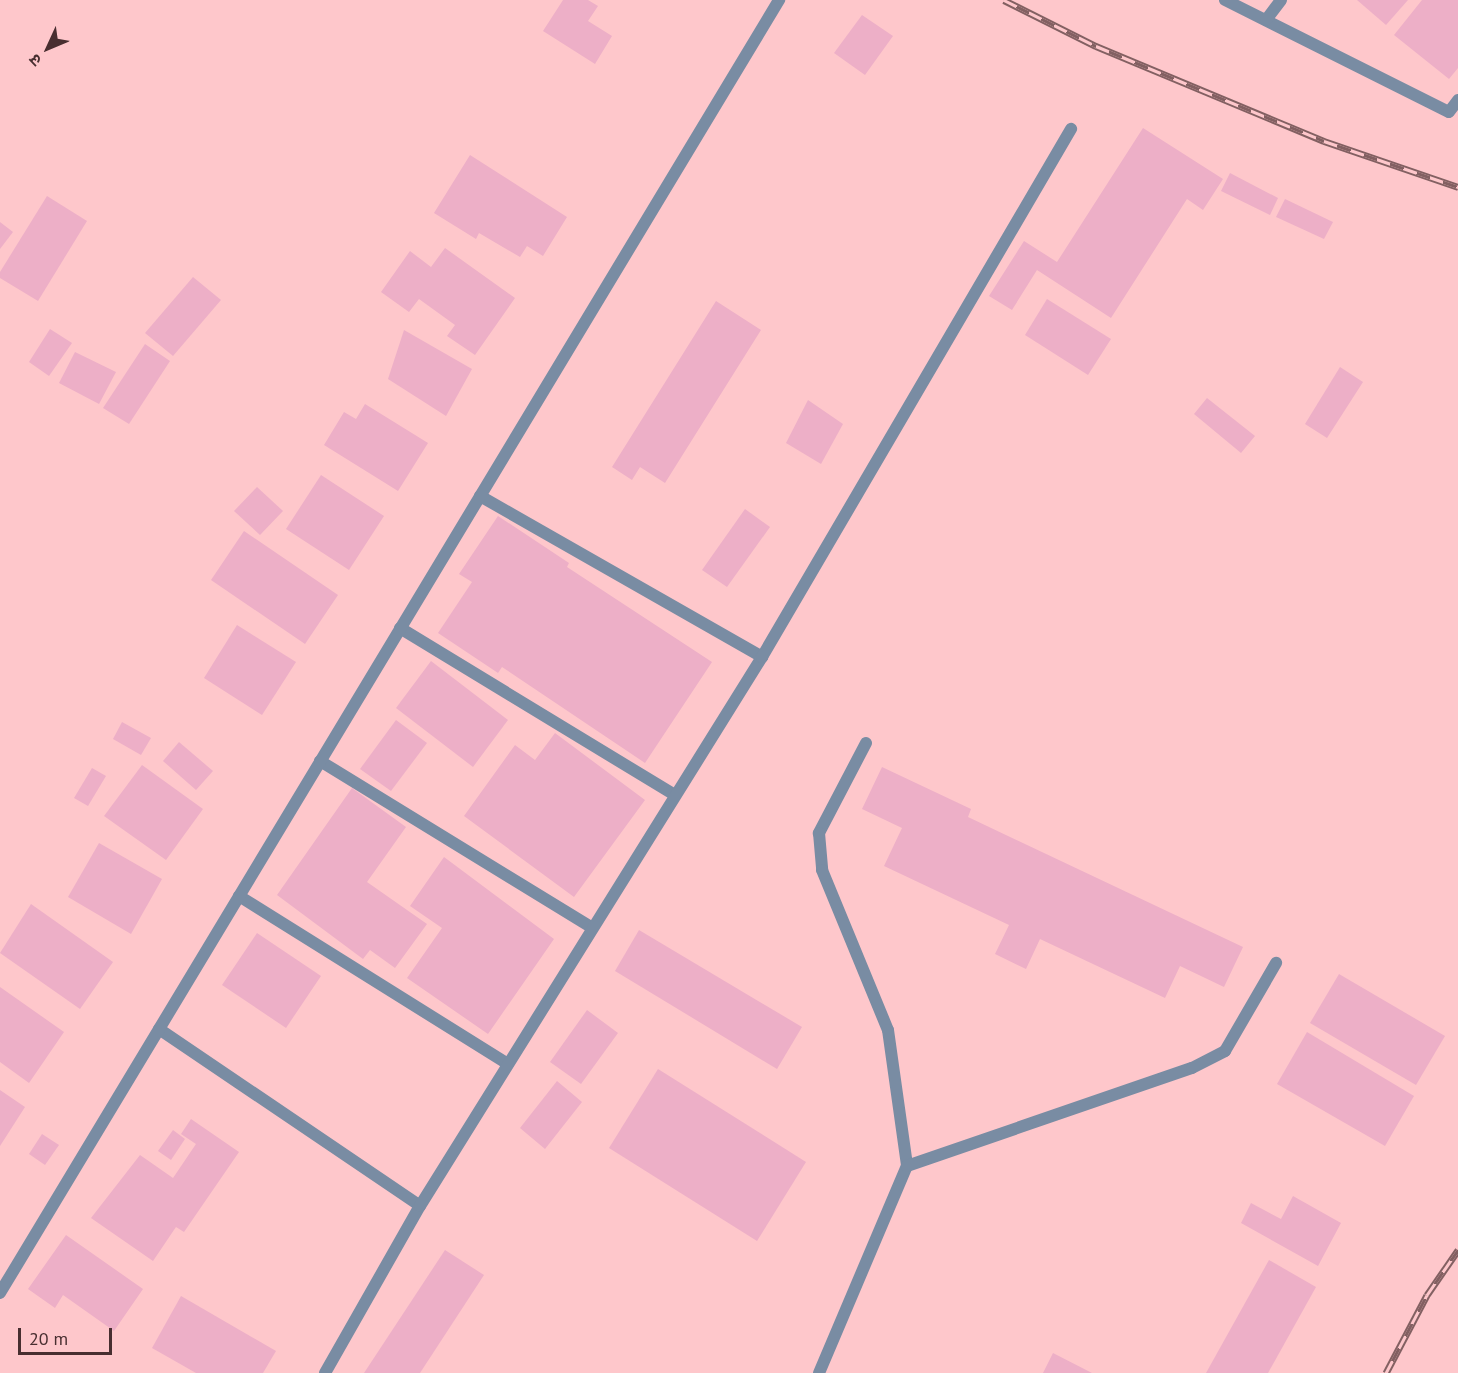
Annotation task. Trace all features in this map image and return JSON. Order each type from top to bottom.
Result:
[{"type":"street","points":[[0,1293],[779,0]]},
{"type":"street","points":[[1225,0],[1453,113],[1458,100]]},
{"type":"street","points":[[1266,20],[1281,0]]},
{"type":"street","points":[[326,1373],[420,1206],[673,794],[762,657],[1071,129]]},
{"type":"street","points":[[480,496],[762,657]]},
{"type":"street","points":[[400,628],[673,794]]},
{"type":"street","points":[[819,1373],[907,1166],[888,1030],[822,861],[819,833],[866,743]]},
{"type":"street","points":[[320,761],[591,927]]},
{"type":"street","points":[[239,896],[508,1065]]},
{"type":"street","points":[[907,1166],[1192,1068],[1225,1051],[1276,963]]},
{"type":"street","points":[[159,1029],[420,1206]]},
{"type":"building","points":[[563,0],[588,0],[598,6],[588,21],[612,36],[595,64],[543,31]]},
{"type":"building","points":[[1357,0],[1408,0],[1386,25]]},
{"type":"building","points":[[1422,0],[1458,0],[1458,68],[1449,79],[1394,35]]},
{"type":"building","points":[[862,15],[893,36],[865,75],[834,53]]},
{"type":"building","points":[[1143,128],[1223,179],[1203,210],[1187,199],[1111,318],[1037,270],[1012,310],[989,296],[1024,241],[1057,262]]},
{"type":"building","points":[[470,155],[567,217],[543,256],[527,246],[520,257],[479,233],[476,239],[434,213]]},
{"type":"building","points":[[1230,173],[1278,198],[1270,215],[1221,191]]},
{"type":"building","points":[[47,196],[87,221],[38,301],[0,278],[0,272]]},
{"type":"building","points":[[1285,199],[1333,222],[1324,239],[1276,217]]},
{"type":"building","points":[[0,222],[13,232],[0,249]]},
{"type":"building","points":[[445,248],[515,298],[475,355],[447,336],[455,325],[419,299],[409,312],[381,292],[410,251],[431,267]]},
{"type":"building","points":[[193,277],[221,300],[173,356],[145,333]]},
{"type":"building","points":[[1047,299],[1111,339],[1088,375],[1025,335]]},
{"type":"building","points":[[716,301],[761,330],[665,483],[640,467],[632,480],[612,467]]},
{"type":"building","points":[[50,329],[72,343],[49,376],[29,362]]},
{"type":"building","points":[[404,330],[472,369],[446,416],[388,379]]},
{"type":"building","points":[[145,344],[170,361],[129,424],[103,408]]},
{"type":"building","points":[[75,352],[116,372],[99,404],[59,383]]},
{"type":"building","points":[[1340,367],[1363,382],[1327,438],[1305,424]]},
{"type":"building","points":[[1207,398],[1255,436],[1241,453],[1194,414]]},
{"type":"building","points":[[808,400],[843,424],[821,464],[786,443]]},
{"type":"building","points":[[365,404],[428,443],[398,491],[324,445],[344,412],[356,419]]},
{"type":"building","points":[[321,475],[384,516],[349,570],[286,529]]},
{"type":"building","points":[[257,487],[283,511],[260,535],[234,511]]},
{"type":"building","points":[[745,509],[770,527],[727,587],[702,570]]},
{"type":"building","points":[[498,516],[569,563],[567,567],[712,662],[645,763],[502,667],[498,673],[438,633],[472,582],[459,574]]},
{"type":"building","points":[[244,531],[338,595],[305,644],[211,580]]},
{"type":"building","points":[[237,625],[296,662],[262,715],[204,678]]},
{"type":"building","points":[[431,661],[508,720],[473,767],[396,708]]},
{"type":"building","points":[[396,720],[427,743],[391,791],[360,769]]},
{"type":"building","points":[[122,722],[151,738],[141,755],[113,739]]},
{"type":"building","points":[[555,733],[645,800],[574,897],[464,816],[515,745],[535,760]]},
{"type":"building","points":[[179,742],[213,771],[196,790],[163,761]]},
{"type":"building","points":[[142,765],[203,809],[166,860],[104,816]]},
{"type":"building","points":[[882,767],[971,809],[968,817],[1243,947],[1224,987],[1180,966],[1165,998],[1040,939],[1026,969],[995,954],[1009,925],[884,866],[902,828],[862,809]]},
{"type":"building","points":[[92,768],[106,776],[88,806],[74,798]]},
{"type":"building","points":[[352,788],[406,827],[367,882],[427,924],[395,968],[370,950],[363,959],[277,895]]},
{"type":"building","points":[[99,843],[162,879],[131,934],[68,897]]},
{"type":"building","points":[[444,857],[554,939],[488,1034],[407,978],[442,928],[410,906]]},
{"type":"building","points":[[31,904],[113,962],[80,1009],[0,953]]},
{"type":"building","points":[[639,930],[802,1027],[777,1069],[615,971]]},
{"type":"building","points":[[257,933],[321,976],[286,1028],[222,985]]},
{"type":"building","points":[[1339,974],[1445,1036],[1416,1085],[1310,1023]]},
{"type":"building","points":[[0,987],[64,1032],[29,1083],[0,1062]]},
{"type":"building","points":[[587,1010],[618,1033],[581,1084],[550,1062]]},
{"type":"building","points":[[1307,1032],[1414,1096],[1385,1146],[1277,1084]]},
{"type":"building","points":[[658,1069],[806,1162],[757,1241],[609,1148]]},
{"type":"building","points":[[557,1081],[582,1102],[545,1149],[520,1128]]},
{"type":"building","points":[[0,1090],[25,1107],[0,1146]]},
{"type":"building","points":[[191,1119],[239,1152],[184,1232],[176,1227],[153,1261],[91,1218],[140,1155],[173,1178],[196,1144],[181,1134]]},
{"type":"building","points":[[173,1130],[185,1139],[171,1160],[158,1151]]},
{"type":"building","points":[[42,1134],[59,1145],[45,1165],[29,1154]]},
{"type":"building","points":[[1293,1196],[1341,1223],[1318,1266],[1241,1223],[1251,1203],[1281,1219]]},
{"type":"building","points":[[66,1235],[143,1289],[114,1331],[63,1295],[55,1308],[28,1289]]},
{"type":"building","points":[[445,1250],[484,1275],[420,1373],[364,1373]]},
{"type":"building","points":[[1269,1260],[1316,1287],[1268,1373],[1206,1373]]},
{"type":"building","points":[[181,1296],[276,1351],[263,1373],[196,1373],[152,1348]]},
{"type":"building","points":[[1053,1353],[1092,1373],[1043,1373]]},
{"type":"railway","points":[[1004,0],[1096,46],[1324,141],[1458,187]]},
{"type":"railway","points":[[1386,1373],[1427,1295],[1458,1250]]}]
